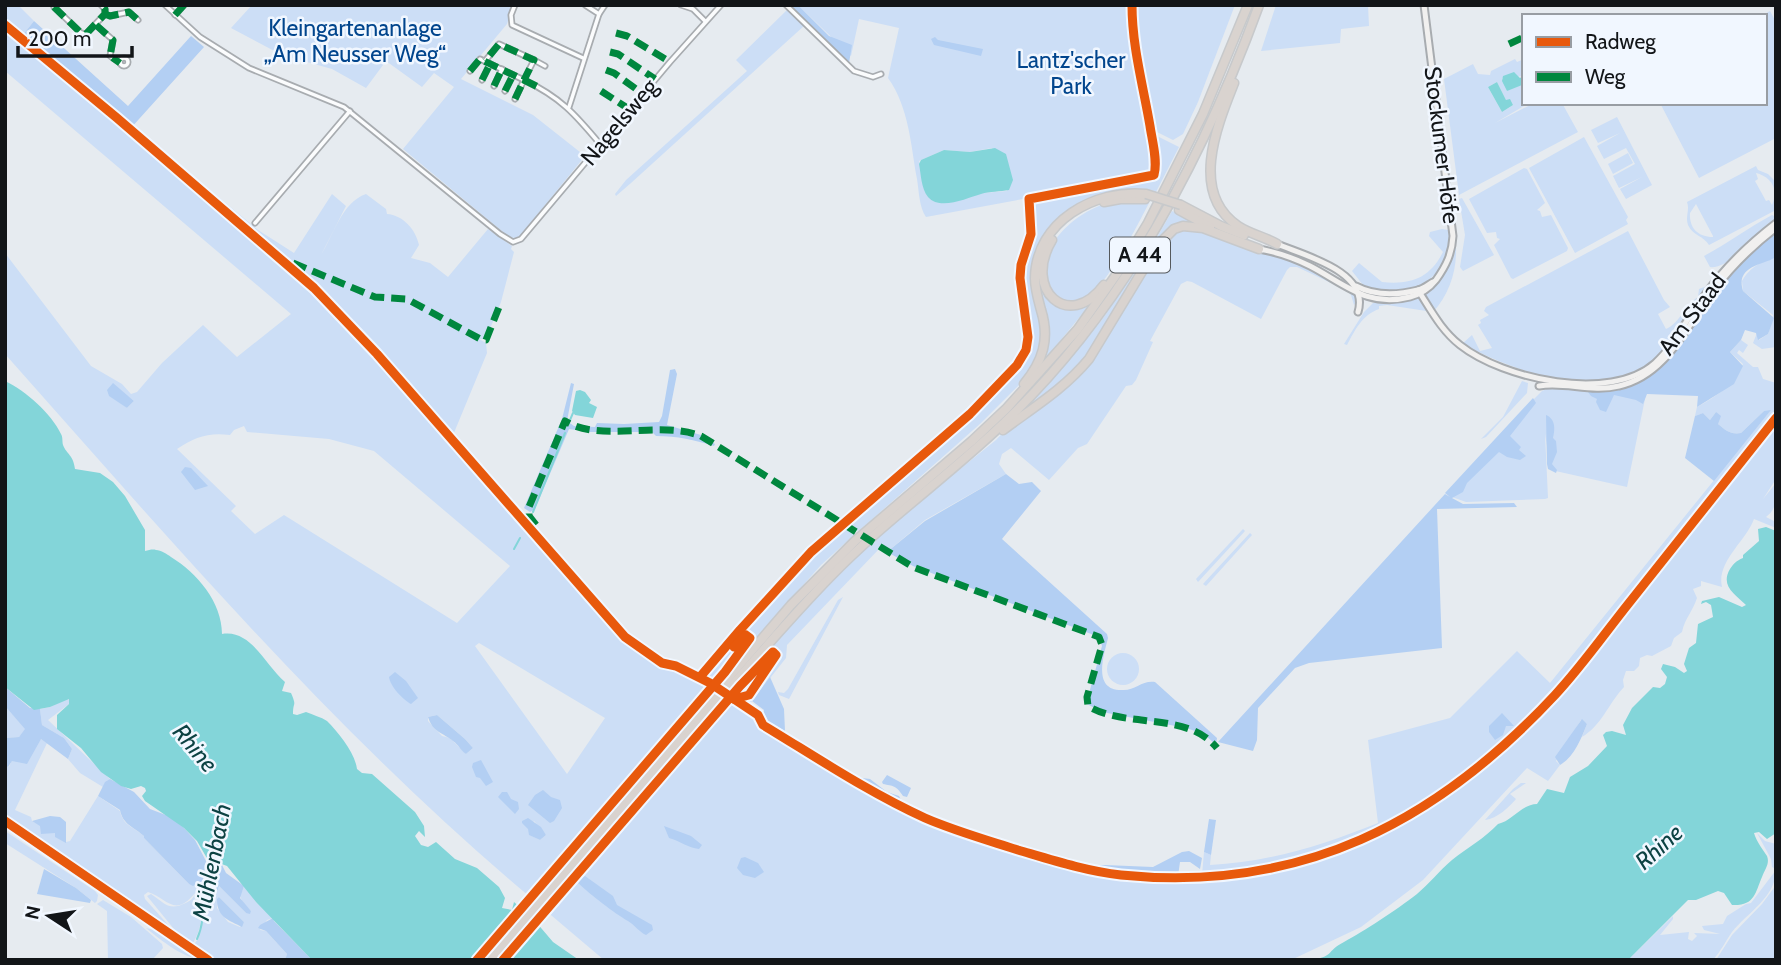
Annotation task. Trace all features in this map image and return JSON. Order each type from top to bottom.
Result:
[{"type":"highway","name":"A 44","points":[[871,533],[989,425],[1037,377],[1079,328],[1143,232],[1203,114],[1248,5]]},
{"type":"highway","name":"A 44","points":[[494,960],[732,679],[791,605],[859,543],[983,443],[1013,415],[1068,355],[1129,272],[1194,158],[1259,5]]},
{"type":"highway","points":[[1248,35],[1244,55],[1217,132],[1210,178],[1215,200],[1226,216],[1240,228],[1278,243]]},
{"type":"highway","points":[[989,425],[1032,374],[1045,347],[1045,322],[1035,276],[1046,240],[1061,221],[1084,205],[1115,194],[1145,196],[1228,229],[1278,243]]},
{"type":"highway","points":[[1143,232],[1123,255],[1098,292],[1086,302],[1070,305],[1062,303],[1053,298],[1044,287],[1041,272],[1045,255],[1053,239],[1066,224],[1097,204],[1145,196]]},
{"type":"highway","points":[[1180,208],[1221,234]]},
{"type":"highway","points":[[983,443],[1052,396],[1078,372],[1089,359],[1167,235],[1174,229],[1192,226],[1259,249]]},
{"type":"highway","name":"A 44","points":[[486,960],[732,679]]},
{"type":"street","points":[[54,7],[82,33],[89,33],[105,14],[101,5]]},
{"type":"street","points":[[165,5],[200,37],[249,68],[281,83],[325,98],[350,111],[255,223]]},
{"type":"street","points":[[175,15],[184,5]]},
{"type":"street","points":[[515,5],[510,22],[514,26],[583,58]]},
{"type":"street","points":[[586,5],[599,15]]},
{"type":"street","points":[[569,107],[583,58],[605,5]]},
{"type":"street","points":[[681,5],[693,9],[705,21]]},
{"type":"street","name":"Nagelsweg","points":[[350,111],[500,234],[508,240],[517,241],[721,5]]},
{"type":"street","points":[[786,5],[855,71],[873,77],[881,74]]},
{"type":"street","name":"Stockumer Höfe","points":[[1422,293],[1435,281],[1450,257],[1454,236],[1424,5]]},
{"type":"street","points":[[105,14],[110,16],[129,12],[138,20]]},
{"type":"street","points":[[96,24],[113,40],[110,56],[120,63]]},
{"type":"street","points":[[482,80],[488,62],[499,44],[545,66]]},
{"type":"street","points":[[470,71],[480,59],[546,91],[569,107],[600,144]]},
{"type":"street","points":[[515,99],[534,60]]},
{"type":"street","points":[[494,86],[502,69]]},
{"type":"street","points":[[505,91],[513,75]]},
{"type":"street","name":"Am Staad","points":[[1422,293],[1452,338],[1464,348],[1496,364],[1562,382],[1595,385],[1615,383],[1639,374],[1656,362],[1717,279],[1743,251],[1776,223]]},
{"type":"street","name":"Am Staad","points":[[1539,386],[1609,388],[1633,382],[1651,372],[1667,357],[1722,279],[1776,228]]},
{"type":"street","points":[[1278,243],[1345,274],[1356,286],[1359,294],[1358,312]]},
{"type":"street","points":[[1259,249],[1306,264],[1359,294],[1384,300],[1422,293]]},
{"type":"street","points":[[1356,286],[1385,294],[1422,293]]},
{"type":"green space","points":[[5,5],[18,5],[34,21],[22,36],[5,25]]},
{"type":"green space","name":"Kleingartenanlage „Am Neusser Weg“","points":[[252,5],[513,5],[507,24],[461,79],[533,115],[585,156],[520,236],[509,237],[403,149],[454,87],[434,73],[422,87],[386,61],[366,88],[332,69],[282,55],[231,28]]},
{"type":"green space","name":"Lantz'scher Park","points":[[798,5],[1131,5],[1134,48],[1153,153],[1153,175],[926,217],[921,204],[905,114],[888,78],[899,28],[859,19],[851,56]],"holes":[[[992,148],[1007,191],[982,193],[952,202],[935,202],[919,161],[944,150],[970,152]]]},
{"type":"green space","points":[[1136,5],[1235,5],[1198,102],[1183,134],[1173,140],[1153,130],[1136,44]]},
{"type":"green space","points":[[1276,5],[1368,5],[1369,26],[1341,29],[1340,43],[1261,51]]},
{"type":"green space","points":[[788,9],[805,25],[616,196],[626,180],[747,71],[736,60]]},
{"type":"green space","points":[[1770,11],[1776,22],[1776,138],[1699,178],[1661,105],[1767,105],[1767,14],[1765,14]]},
{"type":"green space","points":[[5,30],[130,130],[133,126],[258,230],[294,253],[332,194],[346,206],[321,255],[344,212],[366,194],[386,209],[387,214],[403,220],[412,229],[419,245],[411,258],[430,263],[448,277],[488,229],[512,246],[514,252],[501,302],[487,336],[479,339],[486,343],[487,353],[451,440],[624,638],[662,665],[676,668],[710,687],[529,896],[458,834],[322,703],[193,565],[5,354],[5,253],[91,366],[122,384],[131,394],[137,392],[162,363],[203,325],[237,357],[291,314],[5,71]],"holes":[[[137,136],[285,261],[293,263],[290,265],[308,282]],[[113,384],[134,401],[127,408],[119,401]],[[244,426],[247,432],[329,439],[374,451],[510,566],[457,623],[284,515],[255,534],[231,511],[236,506],[177,449],[202,436],[230,435]],[[479,643],[605,718],[567,774],[475,646]],[[437,715],[473,748],[466,754],[450,738],[442,736],[428,721],[428,717]],[[534,821],[546,835],[540,840],[530,835],[529,829]]]},
{"type":"green space","points":[[1515,59],[1517,62],[1522,60],[1522,76],[1502,78],[1507,91],[1522,80],[1522,105],[1526,105],[1495,123],[1530,105],[1563,105],[1578,132],[1459,195],[1444,79],[1473,64],[1478,74],[1490,75],[1491,71]],"holes":[[[1497,82],[1506,100],[1513,105],[1502,112],[1488,87]]]},
{"type":"green space","points":[[1617,117],[1652,185],[1626,199],[1620,189],[1642,177],[1619,188],[1613,176],[1635,164],[1626,148],[1604,159],[1597,146],[1620,133],[1598,143],[1591,130]]},
{"type":"green space","points":[[1153,134],[1179,147],[1156,192],[1138,190],[1072,209],[1036,257],[1042,347],[1027,377],[981,423],[868,523],[858,531],[845,523],[949,435],[1004,381],[1022,358],[1030,340],[1030,324],[1021,276],[1032,231],[1031,203],[1035,199],[1152,180],[1157,171]]},
{"type":"green space","points":[[1584,137],[1628,217],[1628,224],[1575,253],[1529,168]]},
{"type":"green space","points":[[1628,153],[1633,163],[1613,174],[1608,164]]},
{"type":"green space","points":[[1756,166],[1776,182],[1776,210],[1709,245],[1688,225],[1687,202]],"holes":[[[1756,173],[1773,185],[1775,194],[1772,205],[1769,200],[1766,201],[1755,181],[1758,179]],[[1696,204],[1713,236],[1713,237],[1703,235],[1693,227],[1690,213]]]},
{"type":"green space","points":[[1524,168],[1545,203],[1537,210],[1542,217],[1551,215],[1568,248],[1567,251],[1513,279],[1494,245],[1500,239],[1497,238],[1496,232],[1487,233],[1469,199]]},
{"type":"green space","points":[[1462,198],[1494,255],[1463,271],[1460,267],[1465,235],[1459,199]]},
{"type":"green space","points":[[1149,203],[1129,241],[1091,295],[1075,303],[1061,300],[1055,295],[1047,283],[1044,268],[1050,248],[1063,230],[1080,216],[1099,206]]},
{"type":"green space","points":[[1172,211],[1202,225],[1216,237],[1303,266],[1354,293],[1356,302],[1354,305],[1346,290],[1297,267],[1287,270],[1261,319],[1192,282],[1181,284],[1150,341],[1153,342],[1136,380],[1132,385],[1126,386],[1087,444],[1078,448],[1049,480],[1011,448],[1002,454],[999,464],[1006,474],[925,520],[887,552],[880,548],[787,645],[786,658],[748,706],[729,694],[835,577],[882,532],[996,440],[1048,385],[1101,321],[1149,251]]},
{"type":"green space","points":[[1772,215],[1776,217],[1776,221],[1744,250],[1725,263],[1710,267],[1704,256]]},
{"type":"green space","points":[[1448,230],[1451,236],[1447,256],[1435,275],[1416,288],[1382,293],[1371,290],[1352,271],[1359,263],[1382,282],[1411,281],[1418,278],[1432,268],[1443,252],[1429,236],[1430,232]]},
{"type":"green space","points":[[1628,231],[1670,307],[1658,314],[1666,329],[1675,323],[1698,297],[1699,289],[1707,286],[1699,302],[1662,353],[1635,375],[1611,382],[1559,380],[1507,364],[1462,344],[1472,335],[1480,351],[1492,348],[1478,325],[1480,320],[1489,315],[1484,311],[1486,307]]},
{"type":"green space","points":[[1456,247],[1451,282],[1433,312],[1379,306],[1379,309],[1368,315],[1360,324],[1347,345],[1344,344],[1364,312],[1373,303],[1422,298],[1444,272]]},
{"type":"green space","points":[[1776,251],[1776,347],[1762,349],[1753,343],[1757,333],[1759,340],[1768,334],[1773,315],[1743,291],[1742,281],[1750,271]]},
{"type":"green space","points":[[1039,277],[1043,290],[1057,303],[1092,302],[1038,368],[1045,354]]},
{"type":"green space","points":[[1741,340],[1748,345],[1743,353],[1739,350],[1737,353],[1753,367],[1758,367],[1763,379],[1776,383],[1776,417],[1566,681],[1776,419],[1776,479],[1763,499],[1776,483],[1774,506],[1766,517],[1776,522],[1776,528],[1754,519],[1727,560],[1721,578],[1722,587],[1701,581],[1701,586],[1693,589],[1697,598],[1682,632],[1674,638],[1671,646],[1652,656],[1640,658],[1639,666],[1634,671],[1626,671],[1624,687],[1595,727],[1582,737],[1587,724],[1581,720],[1556,761],[1560,765],[1548,781],[1527,768],[1423,880],[1361,927],[1291,960],[604,960],[545,910],[728,696],[750,710],[764,726],[803,751],[903,808],[974,837],[1088,869],[1149,878],[1222,876],[1297,864],[1365,841],[1393,825],[1345,846],[1294,863],[1239,873],[1202,875],[1204,852],[1211,855],[1210,865],[1254,860],[1316,845],[1378,823],[1368,740],[1450,718],[1517,651],[1550,683],[1770,411],[1764,411],[1741,433],[1728,432],[1718,424],[1716,412],[1710,420],[1703,413],[1695,416],[1697,407],[1724,390],[1739,372],[1743,364],[1730,352]],"holes":[[[1559,691],[1464,780],[1436,802],[1405,819],[1471,773]]]},
{"type":"green space","points":[[1522,381],[1528,383],[1527,393],[1486,437],[1481,439],[1503,417]]},
{"type":"green space","points":[[1549,388],[1646,394],[1627,487],[1551,470],[1545,434],[1548,498],[1466,502],[1452,497],[1534,399]]},
{"type":"green space","points":[[842,525],[854,532],[854,535],[821,565],[727,671],[713,684],[704,679],[704,674],[753,616]]},
{"type":"green space","points":[[1243,529],[1245,531],[1198,582],[1196,579]]},
{"type":"green space","points":[[1250,533],[1252,535],[1206,586],[1203,584]]},
{"type":"green space","points":[[843,597],[789,699],[779,695],[778,692],[784,693],[788,689],[838,600]]},
{"type":"green space","points":[[1123,653],[1134,658],[1139,669],[1134,680],[1123,685],[1112,680],[1107,669],[1112,658]]},
{"type":"green space","points":[[66,698],[70,700],[69,704],[48,720],[110,779],[103,787],[80,773],[68,759],[72,749],[64,738],[42,725],[40,709]]},
{"type":"green space","points":[[5,706],[26,729],[19,737],[5,738]]},
{"type":"green space","points":[[41,739],[47,743],[15,810],[31,817],[32,821],[66,842],[70,841],[98,796],[120,811],[126,823],[144,836],[189,884],[203,881],[195,899],[203,909],[198,933],[191,946],[147,896],[151,894],[166,905],[174,907],[186,903],[190,901],[196,892],[182,904],[176,905],[148,892],[144,895],[179,937],[5,820],[5,764],[9,767],[12,760]]},
{"type":"green space","points":[[1526,783],[1510,794],[1516,799],[1510,806],[1485,820],[1513,789]]},
{"type":"green space","points":[[5,822],[173,935],[173,939],[143,923],[5,828]]},
{"type":"green space","points":[[5,831],[95,891],[98,895],[97,901],[95,903],[5,843]]},
{"type":"green space","points":[[1757,833],[1765,841],[1776,844],[1776,869],[1772,867],[1771,859]]},
{"type":"green space","points":[[1776,870],[1775,880],[1766,896],[1732,932],[1713,960],[1628,960],[1673,916],[1660,935],[1689,932],[1688,939],[1692,941],[1697,936],[1694,933],[1720,934],[1704,930],[1702,926],[1723,924],[1727,916],[1751,903]]},
{"type":"green space","points":[[1776,885],[1776,960],[1716,960],[1732,935]]},
{"type":"green space","points":[[219,886],[246,913],[251,911],[240,896],[244,886],[273,918],[267,920],[260,930],[266,931],[287,954],[285,960],[209,960],[192,947],[198,939],[205,909],[212,907]],"holes":[[[219,897],[244,922],[240,927],[228,922],[217,908]]]},
{"type":"green space","points":[[103,900],[131,917],[162,944],[163,948],[152,960],[108,960],[107,911],[97,904]]},
{"type":"green space","points":[[146,928],[177,941],[206,960],[182,953]]},
{"type":"shaded area","points":[[789,5],[798,5],[829,36],[852,45],[849,63]]},
{"type":"shaded area","points":[[34,21],[128,106],[191,36],[204,47],[130,129],[22,36]]},
{"type":"shaded area","points":[[935,37],[938,40],[983,49],[981,56],[934,45],[931,39]]},
{"type":"shaded area","points":[[1776,231],[1774,258],[1746,271],[1742,283],[1743,291],[1774,318],[1768,334],[1758,340],[1756,333],[1745,330],[1741,340],[1730,352],[1743,366],[1734,384],[1697,407],[1698,396],[1647,394],[1643,404],[1614,395],[1606,412],[1600,410],[1597,399],[1588,392],[1633,383],[1658,368],[1730,273]]},
{"type":"shaded area","points":[[675,369],[677,374],[667,425],[701,435],[715,444],[714,446],[686,439],[656,436],[652,432],[590,432],[569,429],[535,509],[530,512],[524,508],[562,419],[571,383],[574,384],[567,421],[574,426],[659,422],[670,370]]},
{"type":"shaded area","points":[[113,383],[134,401],[127,408],[109,396],[107,390]]},
{"type":"shaded area","points":[[1533,398],[1536,403],[1510,436],[1526,456],[1520,460],[1499,452],[1467,483],[1463,492],[1452,498],[1463,504],[1514,503],[1517,507],[1437,509],[1442,648],[1309,663],[1295,668],[1258,708],[1257,740],[1253,751],[1218,742],[1445,494],[1450,497],[1445,493]]},
{"type":"shaded area","points":[[1771,410],[1714,481],[1685,458],[1695,416],[1703,413],[1710,420],[1716,412],[1721,416],[1718,424],[1728,432],[1741,433],[1764,411]]},
{"type":"shaded area","points":[[1546,415],[1552,419],[1554,425],[1553,438],[1557,452],[1552,464],[1557,470],[1556,473],[1548,469],[1547,464]]},
{"type":"shaded area","points":[[185,467],[191,468],[208,486],[195,490],[181,472]]},
{"type":"shaded area","points":[[1006,474],[1019,484],[1032,482],[1041,491],[1002,539],[1107,634],[1102,671],[1107,685],[1124,690],[1155,682],[1217,738],[1216,745],[1204,734],[1186,728],[1102,712],[1087,704],[1102,646],[1099,637],[913,566],[887,552],[925,521]]},
{"type":"shaded area","points":[[395,672],[406,681],[418,698],[411,704],[392,684],[389,677]]},
{"type":"shaded area","points":[[770,677],[784,709],[785,731],[762,718],[764,710],[752,701]]},
{"type":"shaded area","points":[[5,687],[30,708],[40,709],[42,725],[64,738],[72,749],[68,759],[41,739],[27,764],[12,761],[8,767],[5,764],[5,738],[19,737],[25,729],[5,706]]},
{"type":"shaded area","points":[[1502,713],[1514,726],[1506,726],[1503,735],[1495,740],[1489,732],[1489,726]]},
{"type":"shaded area","points":[[437,715],[473,748],[466,754],[436,730],[428,717]]},
{"type":"shaded area","points":[[1582,719],[1587,724],[1580,741],[1560,765],[1555,757]]},
{"type":"shaded area","points":[[481,760],[493,782],[486,786],[476,777],[472,767],[473,763]]},
{"type":"shaded area","points":[[887,775],[911,788],[907,797],[894,787],[883,784]]},
{"type":"shaded area","points":[[862,778],[870,779],[887,792],[899,796],[902,802],[897,807],[878,799],[859,787]]},
{"type":"shaded area","points":[[110,779],[134,792],[150,809],[171,817],[195,840],[206,861],[203,881],[193,886],[189,884],[144,836],[126,822],[120,810],[98,796],[105,782]]},
{"type":"shaded area","points":[[543,790],[560,800],[562,808],[550,823],[528,805],[535,795]]},
{"type":"shaded area","points":[[502,792],[507,792],[511,799],[518,802],[519,809],[515,814],[498,797]]},
{"type":"shaded area","points":[[50,816],[60,817],[66,822],[66,843],[55,837],[55,833],[41,834],[40,826],[32,821]]},
{"type":"shaded area","points":[[528,818],[541,827],[546,835],[540,840],[529,835],[528,829],[522,823]]},
{"type":"shaded area","points":[[1209,819],[1216,820],[1211,855],[1204,852]]},
{"type":"shaded area","points":[[664,826],[691,836],[702,845],[699,849],[669,838]]},
{"type":"shaded area","points":[[1189,851],[1202,858],[1200,869],[1190,862],[1180,862],[1178,876],[1097,870],[1099,865],[1153,867]]},
{"type":"shaded area","points":[[741,858],[758,863],[764,872],[755,878],[743,875],[737,868]]},
{"type":"shaded area","points":[[222,865],[226,873],[244,886],[240,898],[251,911],[250,914],[219,886],[212,907],[205,909],[207,876],[210,871]]},
{"type":"shaded area","points":[[44,869],[76,888],[91,900],[90,903],[37,894]]},
{"type":"shaded area","points":[[585,876],[613,896],[617,905],[652,925],[653,930],[644,934],[596,898],[578,883],[578,880]]},
{"type":"shaded area","points":[[219,897],[244,922],[242,927],[221,914],[217,899]]},
{"type":"shaded area","points":[[273,918],[312,960],[285,960],[287,954],[266,931],[258,928]]},
{"type":"water","points":[[1514,72],[1520,78],[1522,77],[1522,85],[1507,91],[1502,81],[1503,76]]},
{"type":"water","points":[[1497,82],[1506,100],[1510,99],[1513,105],[1502,112],[1488,87]]},
{"type":"water","points":[[995,148],[1006,154],[1013,180],[1009,190],[984,193],[946,203],[933,201],[928,197],[922,181],[919,164],[921,160],[944,150],[970,152]]},
{"type":"water","name":"Rhine","points":[[5,381],[29,397],[51,418],[62,435],[63,445],[73,460],[75,469],[100,473],[113,482],[125,496],[145,530],[145,551],[164,552],[199,580],[218,611],[222,634],[241,637],[257,650],[285,682],[282,691],[291,693],[294,702],[293,714],[306,712],[327,721],[350,750],[357,769],[362,773],[372,774],[415,812],[424,826],[425,837],[419,831],[415,836],[421,845],[428,847],[436,842],[455,859],[477,868],[499,887],[505,898],[502,908],[512,910],[514,902],[553,942],[579,960],[312,960],[256,902],[227,866],[219,863],[208,866],[208,860],[197,841],[184,828],[145,801],[142,796],[145,788],[141,786],[131,789],[121,786],[101,772],[81,748],[57,729],[57,715],[69,704],[69,699],[34,710],[5,687]]},
{"type":"water","points":[[580,390],[591,400],[589,403],[597,407],[593,418],[575,415],[572,411],[576,391]]},
{"type":"water","name":"Rhine","points":[[1766,527],[1776,531],[1776,833],[1767,839],[1759,832],[1754,833],[1768,862],[1750,901],[1732,905],[1724,893],[1718,891],[1696,900],[1688,900],[1628,960],[1308,960],[1326,956],[1338,945],[1399,907],[1498,824],[1537,804],[1547,789],[1564,793],[1570,777],[1588,766],[1607,746],[1603,735],[1606,732],[1626,735],[1623,725],[1632,708],[1653,687],[1660,688],[1665,684],[1667,677],[1661,669],[1663,664],[1684,673],[1687,671],[1684,664],[1689,648],[1696,643],[1698,624],[1713,617],[1711,605],[1706,602],[1701,604],[1702,601],[1719,597],[1742,607],[1746,605],[1730,589],[1727,575],[1734,564],[1759,541],[1758,529]]},
{"type":"pier","points":[[524,905],[539,920],[505,960],[476,960]]},
{"type":"waterway","points":[[570,420],[573,413]]},
{"type":"waterway","points":[[533,512],[565,433]]},
{"type":"waterway","points":[[514,549],[520,538]]},
{"type":"waterway","name":"Mühlenbach","points":[[197,939],[209,865]]},
{"type":"marked path","points":[[54,7],[81,33],[86,34],[105,14],[101,5]]},
{"type":"marked path","points":[[175,15],[184,5]]},
{"type":"marked path","points":[[105,14],[110,16],[129,12],[138,20]]},
{"type":"marked path","points":[[96,25],[113,40],[110,56],[120,63]]},
{"type":"marked path","points":[[616,33],[627,36],[670,62]]},
{"type":"marked path","points":[[1509,44],[1522,38]]},
{"type":"marked path","points":[[470,71],[480,59],[524,80],[534,60],[499,44],[485,61]]},
{"type":"marked path","points":[[610,52],[618,54],[655,79]]},
{"type":"marked path","points":[[482,80],[490,64]]},
{"type":"marked path","points":[[494,86],[502,69]]},
{"type":"marked path","points":[[606,70],[643,94]]},
{"type":"marked path","points":[[505,91],[513,75]]},
{"type":"marked path","points":[[515,99],[524,80],[538,87]]},
{"type":"marked path","points":[[601,91],[629,109]]},
{"type":"marked path","points":[[293,263],[375,297],[407,299],[482,340],[486,340],[501,302]]},
{"type":"marked path","points":[[536,525],[529,516],[529,507],[565,421],[595,430],[667,430],[701,436],[913,567],[1099,637],[1102,645],[1087,697],[1088,706],[1120,717],[1190,729],[1217,748]]},
{"type":"cycle path","points":[[700,677],[811,552],[970,414],[1017,365],[1026,350],[1028,337],[1020,278],[1021,265],[1031,234],[1029,199],[1154,175],[1154,150],[1136,50],[1132,5]]},
{"type":"cycle path","points":[[5,25],[314,288],[377,354],[625,637],[662,663],[676,666],[710,683],[758,715],[763,725],[842,774],[904,808],[959,831],[1082,868],[1121,875],[1186,878],[1248,872],[1306,860],[1360,840],[1413,813],[1462,780],[1510,740],[1555,695],[1776,418]]},
{"type":"cycle path","points":[[477,960],[725,672],[750,638],[746,635],[734,647]]},
{"type":"cycle path","points":[[503,960],[740,686],[773,652],[776,655],[749,695],[734,699]]},
{"type":"cycle path","points":[[5,821],[208,960]]}]
